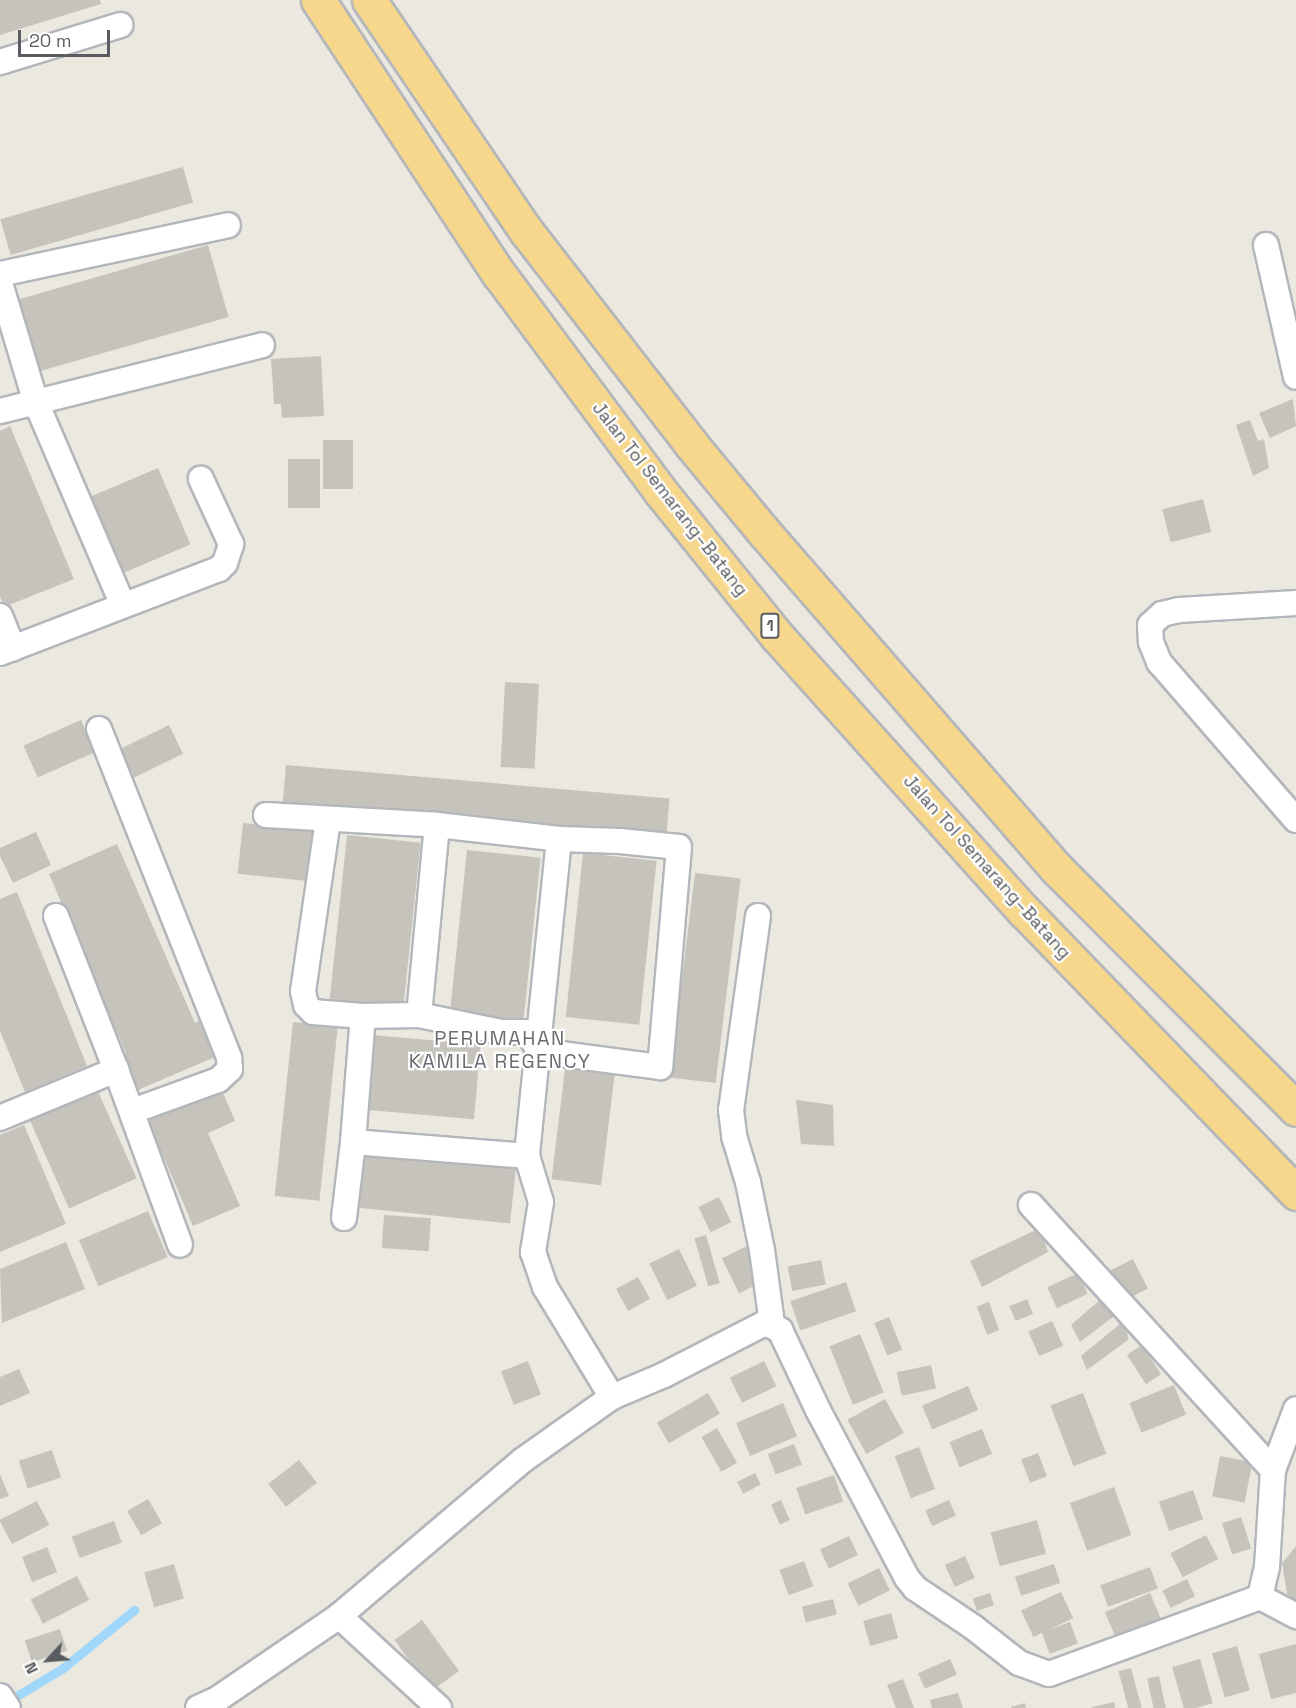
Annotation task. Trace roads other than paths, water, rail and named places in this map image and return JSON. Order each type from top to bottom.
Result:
[{"type":"highway","name":"Jalan Tol Semarang–Batang","points":[[318,0],[499,274],[660,491],[777,636],[1024,911],[1296,1192]]},
{"type":"highway","points":[[369,0],[526,231],[691,444],[763,531],[1058,870],[1296,1109]]},
{"type":"street","points":[[0,62],[120,25]]},
{"type":"street","points":[[0,274],[228,225]]},
{"type":"street","points":[[1266,245],[1296,377]]},
{"type":"street","points":[[0,283],[35,400],[123,605]]},
{"type":"street","points":[[0,411],[35,400],[262,345]]},
{"type":"street","points":[[0,616],[7,651],[219,569],[225,563],[231,544],[201,479]]},
{"type":"street","points":[[1296,603],[1179,610],[1162,614],[1150,625],[1150,642],[1159,662],[1296,820]]},
{"type":"street","points":[[99,729],[225,1047],[230,1069],[218,1080],[133,1111]]},
{"type":"street","points":[[266,815],[436,825],[559,839],[620,841],[679,847],[660,1067],[539,1051]]},
{"type":"street","points":[[328,820],[303,991],[306,1005],[313,1012],[363,1016],[419,1015],[501,1032],[528,1032],[539,1051]]},
{"type":"street","points":[[419,1015],[436,825]]},
{"type":"street","points":[[559,839],[527,1156],[541,1202],[533,1252],[545,1287],[612,1397]]},
{"type":"street","points":[[56,916],[133,1111],[180,1245]]},
{"type":"street","points":[[758,916],[731,1110],[734,1136],[748,1182],[762,1250],[772,1324]]},
{"type":"street","points":[[344,1218],[353,1142],[363,1016]]},
{"type":"street","points":[[0,1118],[116,1070]]},
{"type":"street","points":[[353,1142],[527,1156]]},
{"type":"street","points":[[1030,1204],[1273,1470]]},
{"type":"street","points":[[198,1708],[219,1698],[339,1616],[522,1460],[612,1397],[664,1376],[765,1323],[772,1324],[780,1330],[823,1420],[907,1578],[915,1588],[974,1627],[1019,1663],[1038,1672],[1049,1674],[1058,1672],[1260,1597],[1296,1616]]},
{"type":"street","points":[[1260,1597],[1267,1567],[1273,1470],[1296,1409]]},
{"type":"street","points":[[339,1616],[439,1708]]},
{"type":"street","points":[[0,1696],[8,1708]]},
{"type":"waterway","points":[[5,1703],[63,1668],[134,1610]]},
{"type":"district","name":"PERUMAHAN KAMILA REGENCY","points":[[500,1050]]}]
